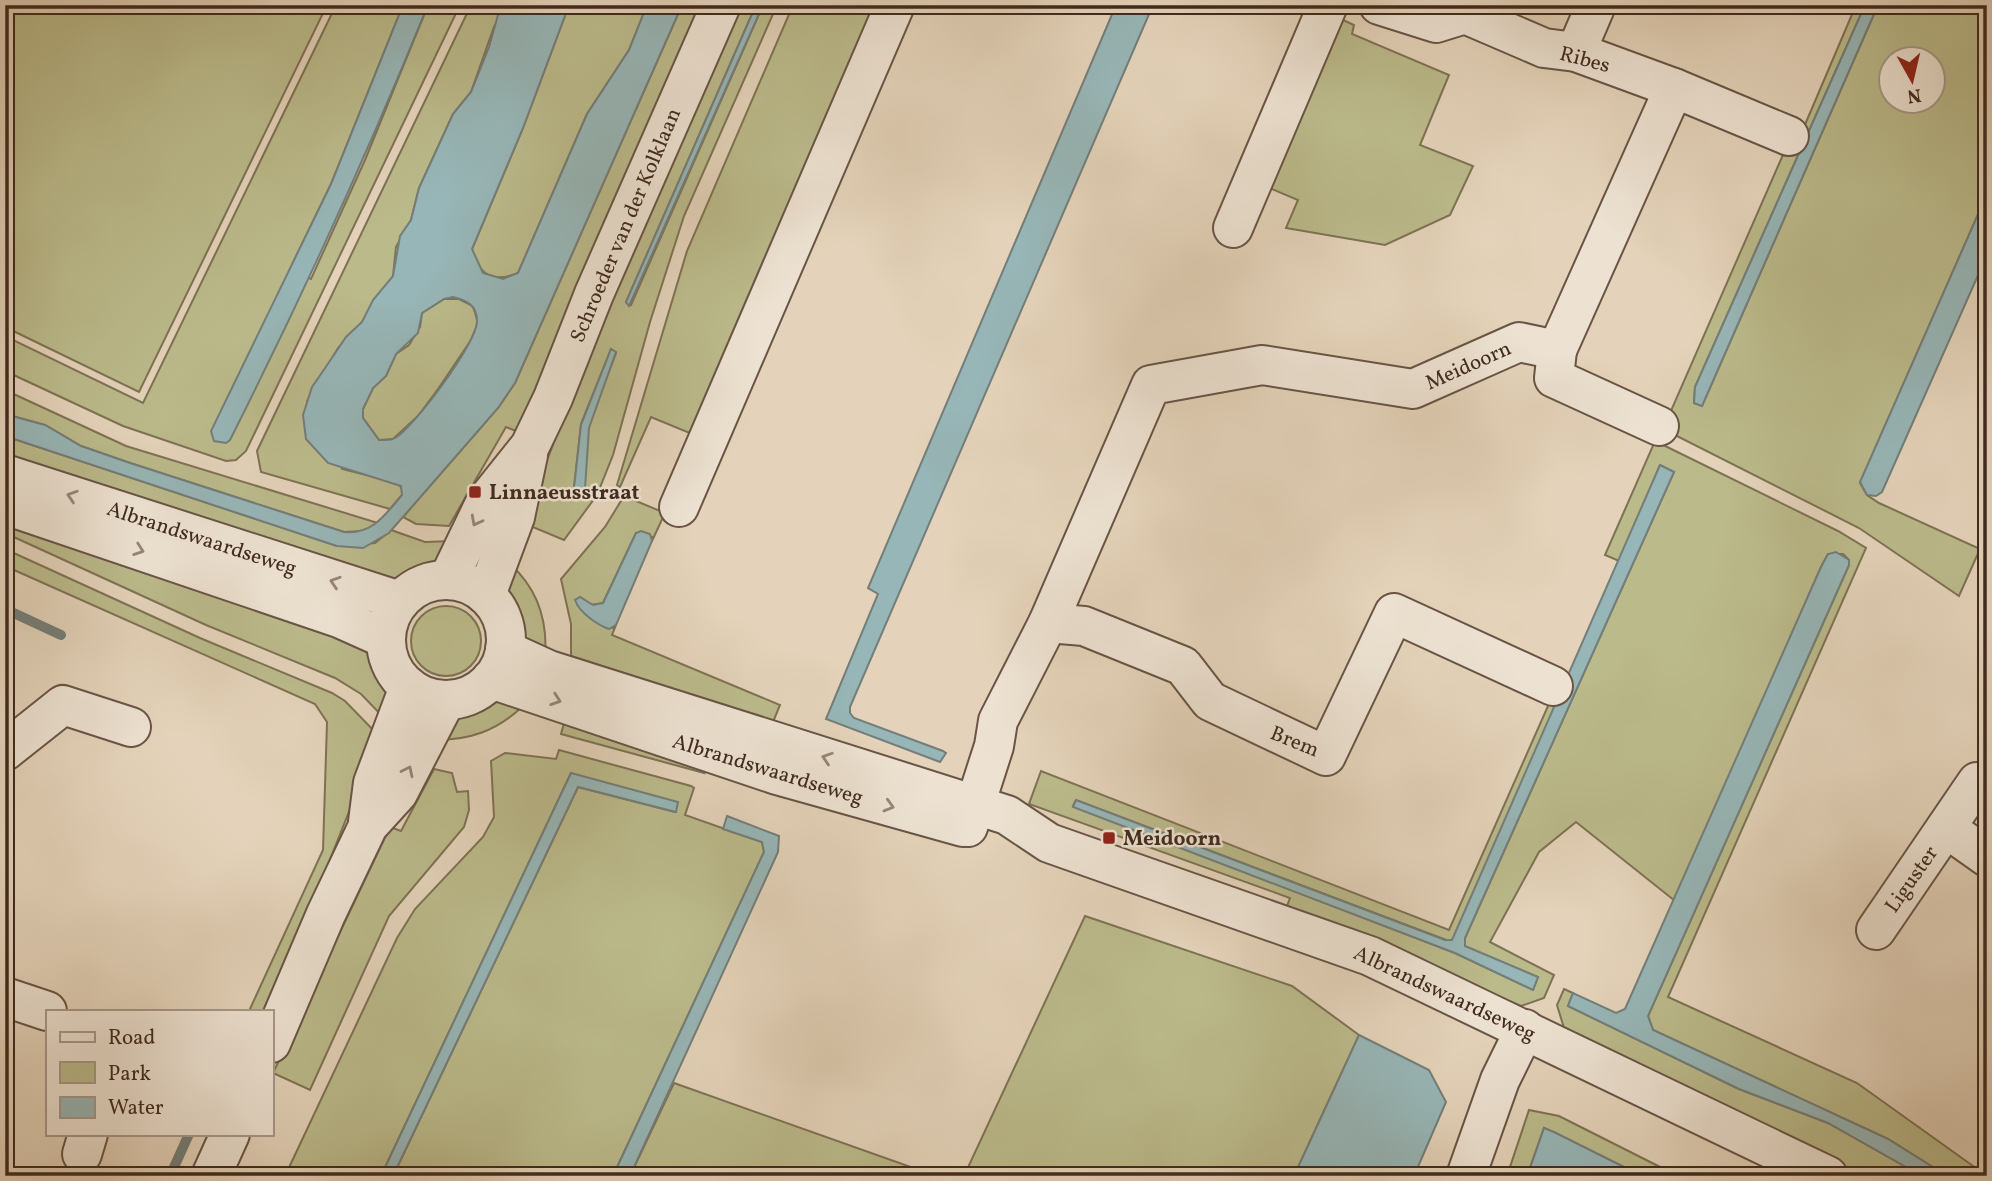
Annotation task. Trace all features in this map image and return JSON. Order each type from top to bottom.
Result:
[{"type":"street","name":"Schroeder van der Kolklaan","points":[[486,596],[515,517],[530,446],[721,5]]},
{"type":"street","points":[[679,508],[895,5]]},
{"type":"street","points":[[1233,228],[1328,5]]},
{"type":"street","points":[[1576,52],[1596,5]]},
{"type":"street","name":"Ribes","points":[[1395,8],[1436,23],[1465,13],[1544,48],[1576,52],[1674,88],[1789,136]]},
{"type":"street","points":[[1660,426],[1554,377],[1556,350],[1674,88]]},
{"type":"street","name":"Meidoorn","points":[[972,817],[998,721],[1048,623],[1151,385],[1262,365],[1413,389],[1519,342],[1556,350]]},
{"type":"street","name":"Schroeder van der Kolklaan","points":[[448,580],[486,501],[530,446]]},
{"type":"street","name":"Albrandswaardseweg","points":[[5,474],[400,601]]},
{"type":"street","name":"Albrandswaardseweg","points":[[5,505],[339,618],[386,639]]},
{"type":"street","points":[[448,580],[472,586],[486,596],[502,620],[498,665],[471,694],[446,700],[427,697],[409,687],[392,666],[386,639],[388,623],[400,601],[422,585],[448,580]]},
{"type":"street","name":"Brem","points":[[1048,623],[1084,626],[1183,666],[1210,701],[1326,756],[1394,612],[1553,686]]},
{"type":"street","name":"Albrandswaardseweg","points":[[498,665],[776,775],[972,817],[1007,815],[1049,843],[1370,956],[1828,1176]]},
{"type":"street","points":[[368,826],[373,783],[409,687]]},
{"type":"street","points":[[273,1037],[326,914],[368,826],[398,793],[446,700]]},
{"type":"street","points":[[5,751],[63,705],[131,727]]},
{"type":"street","name":"Liguster","points":[[1876,930],[1977,782]]},
{"type":"street","name":"Liguster","points":[[1946,828],[1987,857]]},
{"type":"street","points":[[5,998],[46,1011]]},
{"type":"street","points":[[1466,1176],[1500,1080],[1525,1029]]},
{"type":"street","points":[[211,1176],[229,1136]]},
{"type":"green space","points":[[5,5],[327,5],[139,392],[5,327]]},
{"type":"green space","points":[[336,5],[403,5],[331,184],[290,269],[311,279],[365,160],[428,5],[460,5],[246,451],[236,460],[226,461],[123,426],[5,371],[5,336],[143,403]]},
{"type":"green space","points":[[471,5],[507,5],[494,27],[471,92],[453,114],[419,188],[411,220],[396,247],[393,276],[388,286],[380,292],[362,322],[338,348],[307,401],[342,469],[398,483],[402,495],[390,509],[261,472],[257,451]]},
{"type":"green space","points":[[569,5],[647,5],[629,50],[587,114],[518,273],[494,277],[479,266],[472,249],[523,128]]},
{"type":"green space","points":[[682,5],[707,5],[555,354],[516,431],[506,427],[449,526],[416,524],[403,517],[498,408],[515,383]]},
{"type":"green space","points":[[735,5],[756,5],[626,302],[631,305],[763,5],[777,5],[684,216],[650,322],[613,455],[597,495],[564,540],[523,523],[630,243]],"holes":[[[611,349],[616,353],[591,418],[574,487],[581,424]]]},
{"type":"green space","points":[[793,5],[882,5],[692,434],[651,417],[620,487],[617,485],[687,251]]},
{"type":"green space","points":[[1856,5],[1865,5],[1695,387],[1694,403],[1702,406],[1878,5],[1987,5],[1987,194],[1860,483],[1867,495],[1879,503],[1980,549],[1959,596],[1859,528],[1663,429],[1796,125],[1804,127]]},
{"type":"green space","points":[[1341,19],[1354,25],[1352,34],[1449,75],[1420,145],[1473,166],[1450,215],[1385,245],[1286,228],[1298,200],[1267,187]]},
{"type":"green space","points":[[444,299],[459,299],[473,306],[478,323],[471,340],[418,416],[393,439],[379,440],[363,418],[363,409],[373,388],[386,376],[396,354],[409,345],[420,327],[422,313]]},
{"type":"green space","points":[[5,390],[126,446],[378,523],[364,531],[344,532],[81,446],[45,425],[5,414]]},
{"type":"green space","points":[[5,436],[337,546],[375,543],[391,530],[425,542],[452,541],[428,569],[413,578],[394,583],[5,461]]},
{"type":"green space","points":[[1655,441],[1838,531],[1866,548],[1668,997],[1857,1083],[1987,1176],[1947,1176],[1888,1139],[1653,1030],[1648,1016],[1849,565],[1849,560],[1843,554],[1828,554],[1821,567],[1675,901],[1576,822],[1539,852],[1490,942],[1554,975],[1544,998],[1521,1006],[1287,906],[1290,898],[1029,804],[1041,771],[1449,930],[1563,672],[1570,674],[1453,940],[1449,941],[1076,800],[1073,806],[1455,953],[1533,990],[1538,977],[1464,946],[1465,938],[1674,472],[1660,465],[1619,561],[1605,555]]},
{"type":"green space","points":[[624,496],[665,513],[652,541],[652,537],[636,533],[603,603],[590,605],[580,597],[613,628],[616,625],[612,635],[780,705],[773,722],[571,656],[571,624],[561,579],[605,527]]},
{"type":"green space","points":[[5,515],[342,631],[373,658],[384,678],[386,720],[361,694],[335,678],[206,625],[5,533]]},
{"type":"green space","points":[[5,549],[200,638],[332,693],[345,701],[379,736],[270,1010],[249,1010],[323,850],[327,722],[315,704],[5,566]]},
{"type":"green space","points":[[510,564],[528,584],[539,606],[545,631],[545,658],[524,638],[512,617],[508,593]]},
{"type":"green space","points":[[446,606],[471,616],[481,641],[471,666],[446,676],[421,666],[411,641],[421,616]]},
{"type":"green space","points":[[507,699],[522,707],[492,728],[471,736],[435,740],[450,723],[466,711],[485,703]]},
{"type":"green space","points":[[566,716],[699,760],[704,773],[561,734]]},
{"type":"green space","points":[[559,750],[691,786],[694,788],[685,815],[762,842],[764,852],[613,1176],[393,1176],[578,787],[675,812],[571,773],[381,1176],[285,1176],[397,938],[415,909],[483,837],[494,817],[491,761],[505,753],[556,759]]},
{"type":"green space","points":[[434,769],[452,773],[457,792],[468,791],[469,810],[464,827],[389,916],[310,1090],[273,1073],[390,827],[401,831]]},
{"type":"green space","points":[[1085,916],[1292,986],[1359,1035],[1294,1176],[964,1176]]},
{"type":"green space","points":[[1564,989],[1573,993],[1568,1006],[1739,1089],[1828,1123],[1922,1176],[1861,1176],[1564,1028],[1557,1005]]},
{"type":"green space","points":[[674,1083],[936,1176],[630,1176]]},
{"type":"green space","points":[[1529,1110],[1559,1116],[1678,1176],[1642,1176],[1544,1128],[1527,1176],[1507,1176]]},
{"type":"water","points":[[403,5],[428,5],[358,170],[257,386],[230,440],[226,443],[214,441],[211,431],[331,184]]},
{"type":"water","points":[[507,5],[569,5],[523,128],[472,249],[483,273],[503,279],[518,273],[587,114],[629,50],[647,5],[682,5],[515,383],[498,408],[389,533],[363,548],[337,546],[5,436],[5,414],[45,425],[81,446],[344,532],[362,530],[377,522],[402,495],[401,486],[328,463],[306,439],[303,415],[312,387],[393,276],[400,236],[411,220],[419,188],[453,114],[471,92],[498,15]],"holes":[[[453,297],[470,304],[475,311],[475,332],[444,383],[416,418],[393,439],[379,440],[363,418],[363,409],[373,388],[386,376],[396,354],[418,333],[422,313],[444,299]]]},
{"type":"water","points":[[756,5],[763,5],[629,306],[626,302]]},
{"type":"water","points":[[1116,5],[1153,5],[850,707],[854,718],[943,751],[946,753],[940,762],[826,719],[878,594],[868,588]]},
{"type":"water","points":[[1865,5],[1878,5],[1702,406],[1694,403],[1695,387]]},
{"type":"water","points":[[1987,194],[1987,255],[1882,492],[1876,496],[1867,495],[1860,482]]},
{"type":"water","points":[[611,349],[616,352],[589,428],[585,489],[578,492],[574,488],[581,425]]},
{"type":"water","points":[[1660,465],[1674,472],[1465,938],[1465,946],[1538,977],[1533,990],[1455,953],[1073,807],[1076,800],[1445,940],[1452,940]]},
{"type":"water","points":[[641,531],[650,534],[652,541],[616,625],[609,629],[589,618],[575,600],[580,597],[593,605],[603,603],[636,533]]},
{"type":"water","points":[[1836,552],[1849,560],[1849,565],[1648,1016],[1653,1030],[1888,1139],[1947,1176],[1922,1176],[1828,1123],[1739,1089],[1568,1006],[1573,993],[1616,1013],[1625,1009],[1821,567],[1828,554]]},
{"type":"water","points":[[571,773],[678,802],[676,812],[578,787],[393,1176],[381,1176]]},
{"type":"water","points":[[727,816],[779,836],[778,852],[630,1176],[613,1176],[764,852],[762,842],[723,829]]},
{"type":"water","points":[[1359,1035],[1429,1070],[1446,1102],[1414,1176],[1294,1176]]},
{"type":"water","points":[[1544,1128],[1554,1132],[1642,1176],[1528,1174]]},
{"type":"waterway","points":[[5,609],[61,635]]},
{"type":"waterway","points":[[170,1176],[188,1136]]},
{"type":"place","name":"Linnaeusstraat","points":[[475,492]]},
{"type":"place","name":"Meidoorn","points":[[1109,838]]}]
